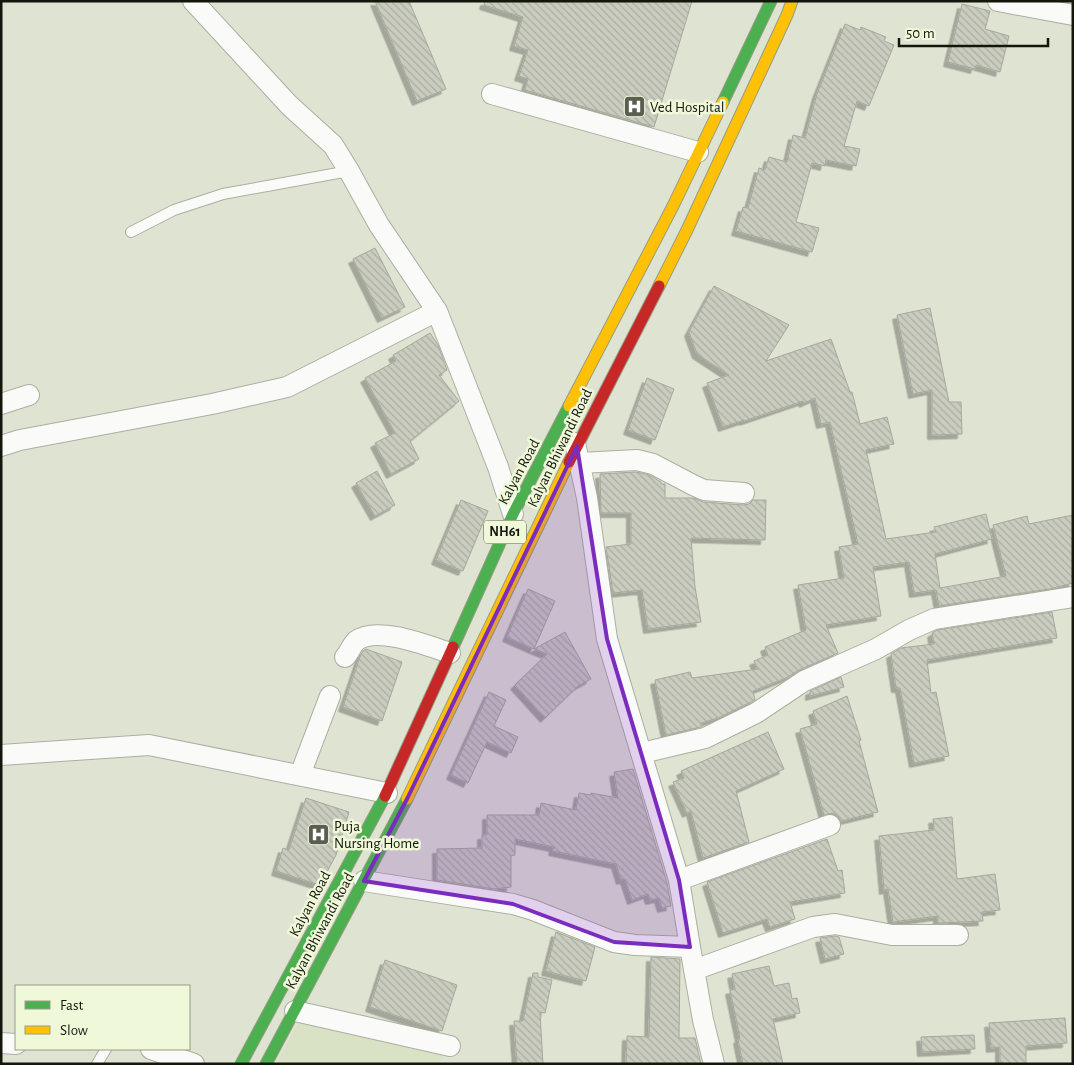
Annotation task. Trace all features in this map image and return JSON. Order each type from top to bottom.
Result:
[{"type":"highway","name":"Kalyan Road","points":[[241,1064],[387,793],[513,514],[673,206],[771,1]]},
{"type":"highway","name":"Kalyan Bhiwandi Road","points":[[266,1064],[408,797],[579,454],[687,230],[788,15],[792,1]]},
{"type":"street","points":[[193,1],[289,105],[333,145],[379,225],[437,311],[498,467],[513,514]]},
{"type":"street","points":[[998,1],[1073,15]]},
{"type":"street","points":[[492,94],[698,152]]},
{"type":"street","points":[[1,446],[20,440],[212,404],[287,387],[437,311]]},
{"type":"street","points":[[1,404],[28,395]]},
{"type":"street","points":[[563,418],[579,454],[607,639],[680,880],[703,1020],[714,1064]]},
{"type":"street","points":[[579,454],[637,460],[653,464],[704,490],[744,493]]},
{"type":"street","points":[[642,753],[705,738],[756,713],[804,682],[876,649],[909,630],[934,619],[1073,597]]},
{"type":"street","points":[[346,657],[356,641],[369,636],[399,636],[450,652]]},
{"type":"street","points":[[300,775],[330,696]]},
{"type":"street","points":[[1,755],[150,745],[387,793]]},
{"type":"street","points":[[680,880],[830,826]]},
{"type":"street","points":[[364,881],[513,904],[614,942],[690,947]]},
{"type":"street","points":[[694,970],[813,927],[835,924],[892,935],[958,936]]},
{"type":"street","points":[[295,1011],[450,1046]]},
{"type":"street","points":[[1,1044],[15,1044]]},
{"type":"street","points":[[154,1050],[194,1064]]},
{"type":"lane","points":[[131,232],[174,210],[222,194],[349,171]]},
{"type":"lane","points":[[97,1064],[105,1050]]},
{"type":"highlighted area","points":[[577,446],[607,639],[679,880],[690,947],[614,942],[513,904],[364,881],[408,797]]},
{"type":"shaded area","points":[[300,1020],[444,1052],[441,1064],[276,1064]]},
{"type":"building","points":[[375,1],[409,1],[446,89],[417,101]]},
{"type":"building","points":[[485,1],[692,1],[654,127],[525,90],[528,79],[519,76],[528,50],[514,46],[523,17],[484,5]]},
{"type":"building","points":[[962,4],[990,11],[985,29],[1009,36],[1000,72],[976,65],[975,69],[948,62]]},
{"type":"building","points":[[845,24],[860,30],[861,27],[886,37],[884,41],[894,45],[869,106],[857,101],[844,146],[860,149],[856,166],[826,160],[825,166],[812,163],[796,222],[819,228],[812,252],[736,231],[743,207],[748,208],[759,168],[765,170],[769,157],[787,162],[793,135],[805,138],[817,94]]},
{"type":"building","points":[[375,248],[405,307],[382,318],[353,259]]},
{"type":"building","points":[[714,286],[789,325],[766,361],[831,339],[850,392],[852,392],[860,424],[887,417],[894,444],[866,450],[886,539],[936,532],[934,527],[986,514],[992,539],[935,554],[940,588],[1006,576],[993,525],[1027,516],[1029,524],[1073,515],[1073,583],[1049,589],[939,606],[936,590],[914,593],[909,562],[873,567],[881,616],[826,625],[838,653],[799,670],[788,677],[753,691],[755,700],[718,718],[701,723],[701,727],[666,735],[655,680],[690,672],[692,678],[758,669],[754,661],[768,655],[765,647],[806,630],[798,585],[844,578],[839,547],[858,544],[830,422],[821,424],[815,398],[723,427],[707,383],[729,375],[697,354],[689,332]]},
{"type":"building","points":[[930,308],[949,402],[961,402],[962,434],[932,435],[932,390],[913,394],[897,315]]},
{"type":"building","points":[[430,333],[438,345],[447,370],[439,375],[459,401],[410,441],[419,459],[391,474],[375,443],[395,433],[365,378],[396,361],[393,355]]},
{"type":"building","points":[[647,378],[674,389],[655,440],[628,430]]},
{"type":"building","points":[[377,471],[395,505],[375,516],[356,483]]},
{"type":"building","points":[[636,472],[649,475],[661,482],[661,484],[665,484],[665,498],[694,498],[703,502],[743,505],[749,504],[753,500],[766,500],[765,540],[691,538],[695,587],[701,622],[648,629],[642,590],[613,593],[606,547],[631,544],[631,513],[601,513],[600,474]]},
{"type":"building","points":[[461,500],[488,511],[463,571],[436,560]]},
{"type":"building","points":[[528,589],[555,601],[534,649],[507,637]]},
{"type":"building","points":[[1052,612],[1057,638],[927,660],[931,693],[936,692],[949,756],[914,763],[900,688],[896,688],[891,654],[901,648],[934,644],[932,633],[937,630]]},
{"type":"building","points":[[565,632],[591,679],[578,686],[545,718],[515,685],[547,654],[534,649]]},
{"type":"building","points":[[366,649],[402,662],[382,721],[343,707],[360,657]]},
{"type":"building","points":[[841,677],[844,687],[810,696],[810,691]]},
{"type":"building","points":[[489,692],[506,700],[494,726],[518,737],[511,753],[487,742],[468,783],[451,775]]},
{"type":"building","points":[[847,696],[861,740],[859,741],[878,812],[841,821],[833,813],[824,815],[800,729],[817,724],[813,711]]},
{"type":"building","points":[[768,732],[784,769],[736,791],[749,842],[703,858],[691,811],[687,813],[673,782],[684,778],[681,771]]},
{"type":"building","points":[[633,769],[667,883],[671,906],[662,908],[659,898],[650,900],[648,894],[632,900],[625,879],[621,880],[616,864],[553,851],[554,847],[515,839],[515,855],[511,856],[511,887],[494,889],[437,880],[437,849],[482,848],[482,835],[487,835],[487,815],[539,815],[541,803],[576,810],[579,793],[591,795],[591,793],[618,798],[614,772]]},
{"type":"building","points":[[306,798],[349,812],[336,855],[320,885],[276,871],[283,848],[289,850]]},
{"type":"building","points":[[952,817],[957,879],[995,874],[1000,910],[982,912],[983,921],[938,923],[938,916],[893,922],[888,889],[884,890],[879,836],[934,830],[933,819]]},
{"type":"building","points":[[827,839],[838,871],[842,870],[845,893],[790,902],[795,919],[770,927],[767,919],[723,933],[707,882]]},
{"type":"building","points":[[556,932],[595,947],[586,981],[546,971]]},
{"type":"building","points":[[839,937],[844,954],[825,959],[820,938]]},
{"type":"building","points":[[651,957],[680,959],[679,1038],[695,1038],[701,1064],[626,1064],[627,1036],[649,1037]]},
{"type":"building","points":[[385,960],[457,985],[442,1031],[370,1007]]},
{"type":"building","points":[[769,966],[774,986],[789,983],[792,999],[797,998],[800,1013],[773,1019],[783,1064],[743,1064],[738,1039],[740,1038],[730,990],[735,989],[732,974]]},
{"type":"building","points":[[533,973],[538,973],[538,977],[552,980],[545,1013],[540,1012],[543,1064],[517,1064],[514,1021],[523,1021]]},
{"type":"building","points":[[1065,1018],[1067,1043],[1026,1046],[1026,1064],[1000,1064],[1000,1047],[991,1048],[989,1023]]},
{"type":"building","points":[[974,1035],[975,1049],[922,1052],[921,1037]]},
{"type":"traffic: fast","points":[[723,102],[771,1]]},
{"type":"traffic: fast","points":[[453,647],[513,514],[569,406]]},
{"type":"traffic: fast","points":[[241,1064],[385,796]]},
{"type":"traffic: fast","points":[[266,1064],[407,799]]},
{"type":"traffic: slow","points":[[659,286],[687,230],[792,1]]},
{"type":"traffic: slow","points":[[569,406],[673,206],[723,102]]},
{"type":"traffic: slow","points":[[407,799],[569,462]]},
{"type":"traffic: jam","points":[[569,462],[659,286]]},
{"type":"traffic: jam","points":[[385,796],[453,647]]},
{"type":"place","name":"Ved Hospital","points":[[634,107]]},
{"type":"place","name":"Puja Nursing Home","points":[[318,835]]}]
